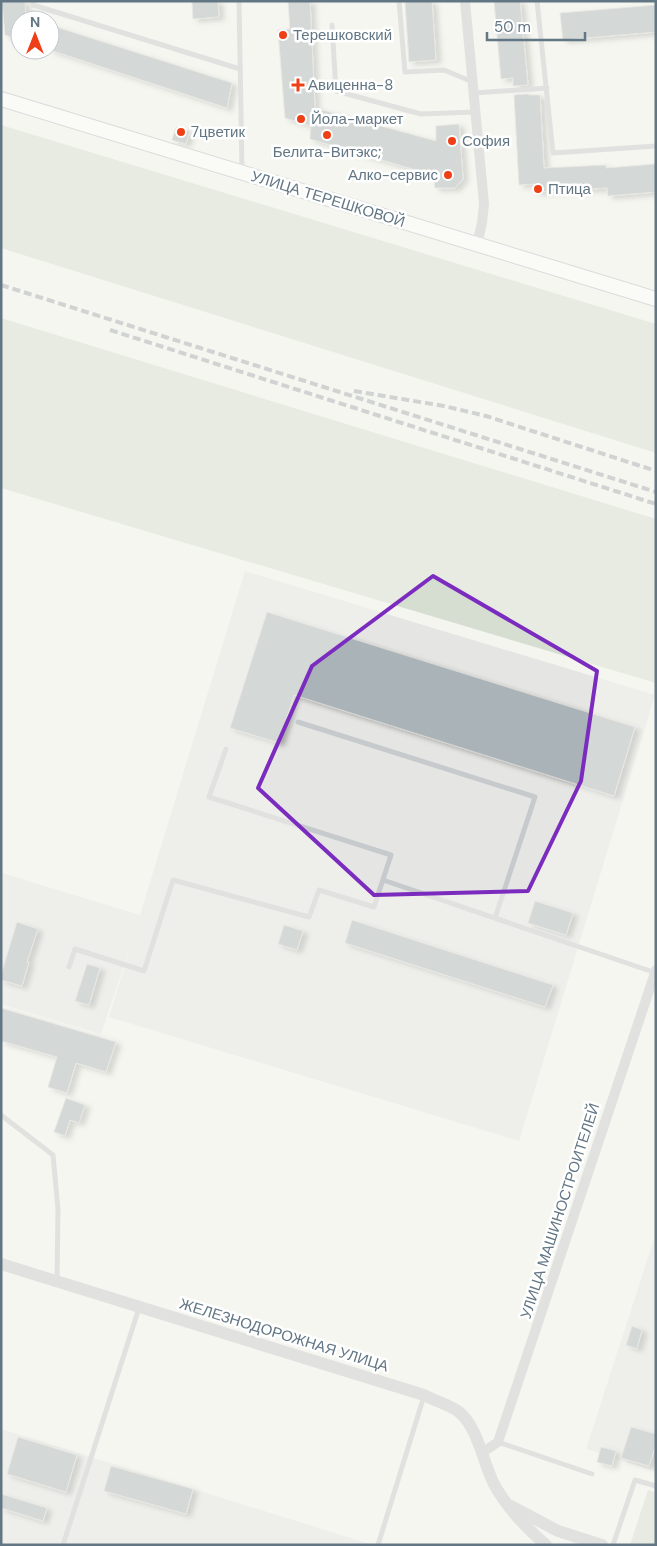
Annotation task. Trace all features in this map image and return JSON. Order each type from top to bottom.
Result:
[{"type":"main road","name":"УЛИЦА ТЕРЕШКОВОЙ","points":[[1,99],[656,299]]},
{"type":"street","points":[[465,1],[484,204],[477,244]]},
{"type":"street","name":"УЛИЦА МАШИНОСТРОИТЕЛЕЙ","points":[[498,1442],[656,972]]},
{"type":"street","name":"ЖЕЛЕЗНОДОРОЖНАЯ УЛИЦА","points":[[1,1264],[424,1396],[459,1412],[472,1430],[493,1482],[505,1502],[541,1543]]},
{"type":"street","points":[[482,1453],[498,1442]]},
{"type":"street","points":[[505,1502],[558,1531],[602,1545]]},
{"type":"lane","points":[[33,1],[33,5],[240,68]]},
{"type":"lane","points":[[239,1],[242,172]]},
{"type":"lane","points":[[399,1],[405,72],[444,70],[473,87],[547,88]]},
{"type":"lane","points":[[537,1],[553,152],[656,146]]},
{"type":"lane","points":[[332,25],[336,91],[422,114],[476,112]]},
{"type":"lane","points":[[298,722],[535,797],[495,918]]},
{"type":"lane","points":[[69,967],[75,949],[144,971],[173,880],[308,917],[319,890],[374,907],[391,855],[209,797],[226,749]]},
{"type":"lane","points":[[382,880],[656,972]]},
{"type":"lane","points":[[1,1115],[53,1155],[58,1209],[57,1282]]},
{"type":"lane","points":[[63,1545],[140,1307]]},
{"type":"lane","points":[[378,1545],[424,1396]]},
{"type":"lane","points":[[498,1442],[592,1474]]},
{"type":"lane","points":[[613,1545],[635,1480],[656,1486]]},
{"type":"highlighted area","points":[[433,576],[597,671],[581,781],[528,891],[374,895],[258,788],[312,666]]},
{"type":"shaded area","points":[[1,125],[656,324],[656,453],[1,248]]},
{"type":"shaded area","points":[[1,318],[656,519],[656,683],[1,488]]},
{"type":"shaded area","points":[[245,571],[655,695],[519,1141],[109,1017],[131,945],[101,1034],[1,1004],[2,873],[140,915]]},
{"type":"shaded area","points":[[656,1233],[656,1472],[586,1449]]},
{"type":"shaded area","points":[[1,1429],[91,1457],[373,1545],[1,1545]]},
{"type":"shaded area","points":[[648,1490],[656,1493],[656,1545],[630,1545]]},
{"type":"building","points":[[2,1],[25,1],[25,10],[10,10],[10,37],[5,35]]},
{"type":"building","points":[[192,1],[218,1],[219,17],[193,19]]},
{"type":"building","points":[[288,1],[310,1],[315,108],[436,141],[436,126],[459,124],[463,179],[455,188],[435,188],[433,175],[310,139],[311,126],[285,118],[278,30],[290,29]]},
{"type":"building","points":[[405,1],[432,1],[436,60],[409,62]]},
{"type":"building","points":[[494,1],[520,1],[528,85],[513,86],[513,78],[501,79]]},
{"type":"building","points":[[656,5],[656,32],[563,40],[560,13]]},
{"type":"building","points":[[60,28],[232,83],[227,108],[60,53]]},
{"type":"building","points":[[514,95],[540,95],[544,168],[606,165],[606,168],[656,164],[656,192],[608,196],[607,188],[535,192],[534,184],[519,185]]},
{"type":"building","points":[[176,127],[190,131],[186,144],[172,140]]},
{"type":"building","points":[[267,612],[635,727],[614,796],[294,695],[279,743],[230,728]]},
{"type":"building","points":[[535,901],[573,913],[566,935],[528,923]]},
{"type":"building","points":[[352,920],[553,985],[545,1007],[345,943]]},
{"type":"building","points":[[17,922],[38,929],[27,962],[29,962],[22,986],[1,980]]},
{"type":"building","points":[[284,925],[303,931],[297,950],[278,944]]},
{"type":"building","points":[[87,964],[100,968],[89,1005],[75,1001]]},
{"type":"building","points":[[1,1008],[116,1042],[106,1072],[76,1063],[67,1093],[48,1087],[57,1057],[1,1041]]},
{"type":"building","points":[[66,1098],[85,1105],[79,1123],[70,1120],[65,1136],[54,1132]]},
{"type":"building","points":[[632,1326],[642,1330],[637,1349],[626,1345]]},
{"type":"building","points":[[631,1427],[656,1434],[656,1445],[649,1466],[621,1458]]},
{"type":"building","points":[[18,1437],[77,1455],[66,1492],[7,1474]]},
{"type":"building","points":[[601,1447],[616,1451],[612,1466],[597,1462]]},
{"type":"building","points":[[111,1466],[193,1489],[186,1514],[104,1491]]},
{"type":"building","points":[[1,1494],[47,1508],[43,1521],[1,1508]]},
{"type":"railway","points":[[1,285],[656,492]]},
{"type":"railway","points":[[110,330],[656,504]]},
{"type":"railway","points":[[354,391],[444,406],[486,416],[656,471]]},
{"type":"place","name":"Терешковский","points":[[283,35]]},
{"type":"place","name":"Авиценна-8","points":[[298,85]]},
{"type":"place","name":"Йола-маркет","points":[[301,119]]},
{"type":"place","name":"7цветик","points":[[181,132]]},
{"type":"place","name":"Белита-Витэкс;","points":[[327,135]]},
{"type":"place","name":"София","points":[[452,141]]},
{"type":"place","name":"Алко-сервис","points":[[448,175]]},
{"type":"place","name":"Птица","points":[[538,189]]}]
